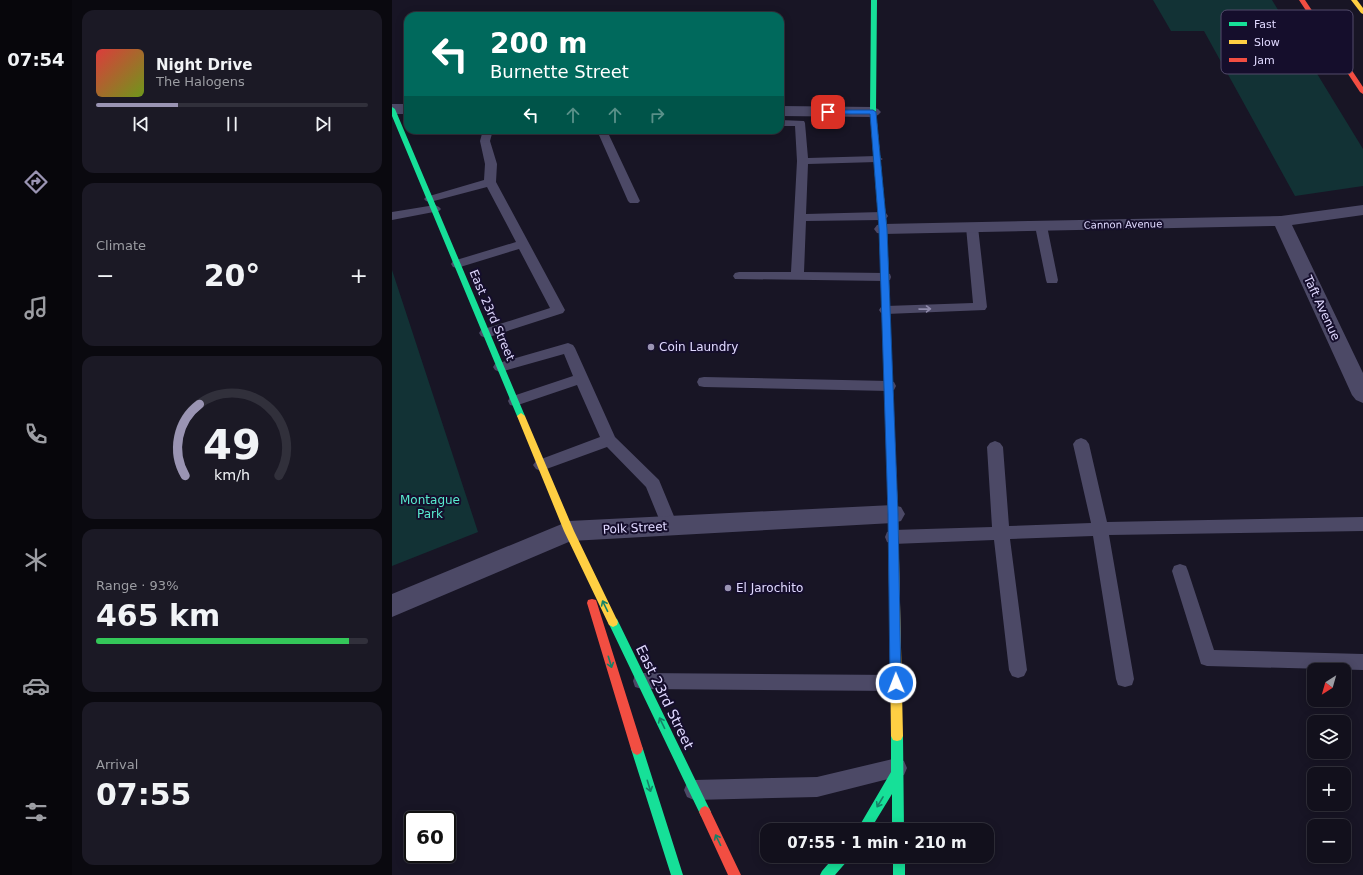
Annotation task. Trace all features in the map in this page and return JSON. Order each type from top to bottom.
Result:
[{"type":"main road","points":[[874,0],[873,112],[885,277],[893,525],[898,823]]},
{"type":"main road","points":[[1302,0],[1309,10]]},
{"type":"main road","points":[[1354,0],[1363,12]]},
{"type":"main road","points":[[1351,74],[1363,92]]},
{"type":"main road","name":"East 23rd Street","points":[[392,109],[569,531],[735,875]]},
{"type":"main road","name":"East 23rd Street","points":[[569,531],[677,875]]},
{"type":"main road","points":[[867,823],[897,771]]},
{"type":"main road","points":[[826,875],[837,863]]},
{"type":"main road","points":[[899,863],[899,875]]},
{"type":"street","points":[[392,109],[404,109]]},
{"type":"street","points":[[784,112],[799,117],[873,112]]},
{"type":"street","name":"Cannon Avenue","points":[[882,223],[972,227],[1281,221],[1363,210]]},
{"type":"street","name":"Taft Avenue","points":[[1281,221],[1363,395]]},
{"type":"street","name":"Polk Street","points":[[392,606],[569,531],[670,526],[893,525]]},
{"type":"lane","points":[[784,122],[799,117],[803,161],[797,276]]},
{"type":"lane","points":[[486,333],[558,310],[490,182],[491,164],[485,141],[487,134]]},
{"type":"lane","points":[[605,134],[634,201]]},
{"type":"lane","points":[[803,161],[877,159]]},
{"type":"lane","points":[[392,216],[432,204],[490,182]]},
{"type":"lane","points":[[799,218],[882,223]]},
{"type":"lane","points":[[1041,226],[1052,280]]},
{"type":"lane","points":[[886,310],[980,307],[972,227]]},
{"type":"lane","points":[[457,264],[523,244]]},
{"type":"lane","points":[[739,276],[885,277]]},
{"type":"lane","points":[[500,367],[568,348],[609,440],[653,484],[670,526]]},
{"type":"lane","points":[[515,401],[582,378]]},
{"type":"lane","points":[[704,382],[888,386]]},
{"type":"lane","points":[[541,465],[609,440]]},
{"type":"lane","points":[[1081,444],[1100,529],[1125,679]]},
{"type":"lane","points":[[995,447],[1001,532],[1018,670]]},
{"type":"lane","points":[[893,525],[1001,532],[1363,524]]},
{"type":"lane","points":[[1180,571],[1207,658],[1363,662]]},
{"type":"lane","points":[[642,681],[896,683]]},
{"type":"lane","points":[[694,790],[817,787],[897,771]]},
{"type":"green space","points":[[1153,0],[1272,0],[1278,10],[1221,10],[1221,62],[1204,31],[1171,31]]},
{"type":"green space","points":[[1228,74],[1317,74],[1363,149],[1363,186],[1295,196]]},
{"type":"green space","name":"Montague Park","points":[[392,270],[478,532],[392,566]]},
{"type":"traffic: fast","points":[[874,0],[873,112],[883,229],[889,392]]},
{"type":"traffic: fast","points":[[392,109],[521,416]]},
{"type":"traffic: fast","points":[[613,622],[705,812]]},
{"type":"traffic: fast","points":[[897,736],[898,823]]},
{"type":"traffic: fast","points":[[637,749],[677,875]]},
{"type":"traffic: fast","points":[[867,823],[897,774]]},
{"type":"traffic: fast","points":[[826,875],[837,863]]},
{"type":"traffic: fast","points":[[899,863],[899,875]]},
{"type":"traffic: slow","points":[[1354,0],[1363,12]]},
{"type":"traffic: slow","points":[[889,392],[897,736]]},
{"type":"traffic: slow","points":[[521,416],[569,531],[613,622]]},
{"type":"traffic: jam","points":[[1302,0],[1309,10]]},
{"type":"traffic: jam","points":[[1351,74],[1363,92]]},
{"type":"traffic: jam","points":[[592,603],[637,749]]},
{"type":"traffic: jam","points":[[705,812],[735,875]]},
{"type":"place","name":"Coin Laundry","points":[[651,347]]},
{"type":"place","name":"El Jarochito","points":[[728,588]]},
{"type":"route","points":[[828,112],[873,112],[883,229],[893,514],[896,683]]}]
